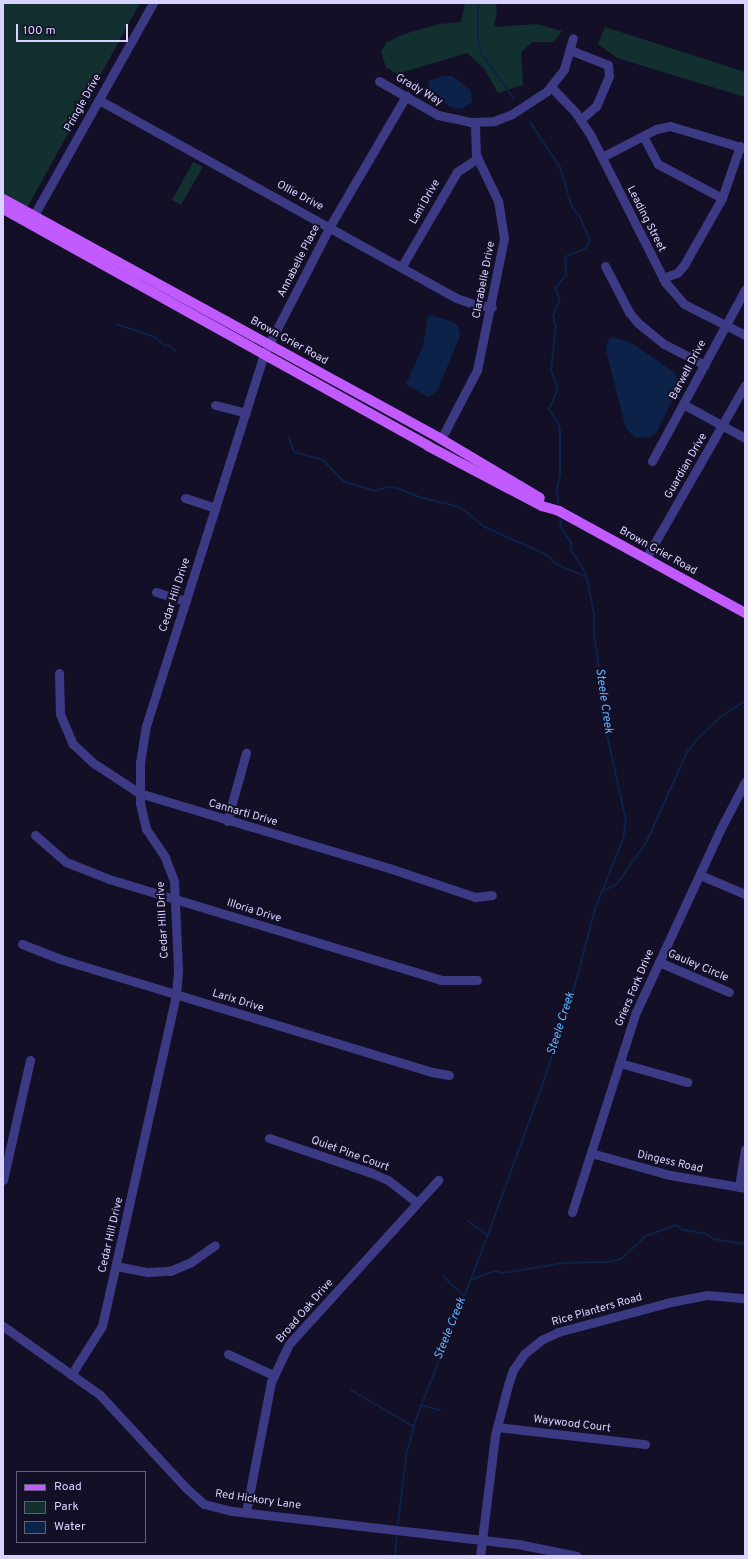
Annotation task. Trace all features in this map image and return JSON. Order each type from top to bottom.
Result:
[{"type":"main road","name":"Brown Grier Road","points":[[3,199],[442,439],[559,511],[745,613]]},
{"type":"main road","name":"Brown Grier Road","points":[[3,209],[494,481],[542,506],[559,511]]},
{"type":"main road","points":[[342,398],[362,402],[426,438],[434,440],[442,439]]},
{"type":"street","name":"Pringle Drive","points":[[34,215],[153,3]]},
{"type":"street","name":"Grady Way","points":[[379,81],[438,115],[475,122],[494,121],[512,114],[538,99],[551,87],[564,69],[573,38]]},
{"type":"street","points":[[570,50],[608,66],[609,76],[596,106],[580,120]]},
{"type":"street","name":"Leading Street","points":[[551,87],[580,120],[602,157],[663,278],[684,304],[745,335]]},
{"type":"street","name":"Annabelle Place","points":[[264,354],[330,226],[406,96]]},
{"type":"street","name":"Ollie Drive","points":[[99,100],[330,226],[463,301],[492,307]]},
{"type":"street","name":"Clarabelle Drive","points":[[442,439],[478,370],[502,257],[504,228],[498,201],[478,158],[475,122]]},
{"type":"street","points":[[602,157],[643,136],[670,126],[742,147],[722,198],[684,265],[677,272],[663,278]]},
{"type":"street","points":[[643,136],[658,164],[722,198]]},
{"type":"street","name":"Lani Drive","points":[[402,266],[457,172],[478,158]]},
{"type":"street","points":[[605,266],[629,312],[638,323],[664,344],[705,366]]},
{"type":"street","name":"Barwell Drive","points":[[652,461],[745,290]]},
{"type":"street","name":"Cedar Hill Drive","points":[[71,1375],[102,1326],[176,994],[178,969],[175,899],[171,870],[146,829],[139,793],[145,733],[264,354]]},
{"type":"street","name":"Guardian Drive","points":[[646,558],[745,385]]},
{"type":"street","points":[[215,404],[246,413]]},
{"type":"street","points":[[683,404],[745,438]]},
{"type":"street","points":[[186,498],[215,508]]},
{"type":"street","points":[[156,592],[186,601]]},
{"type":"street","name":"Cannarti Drive","points":[[59,673],[60,714],[72,744],[92,762],[139,793],[227,821],[389,868],[475,897],[492,895]]},
{"type":"street","points":[[227,821],[246,753]]},
{"type":"street","name":"Griers Fork Drive","points":[[572,1212],[636,1012],[745,782]]},
{"type":"street","name":"Illoria Drive","points":[[35,835],[56,856],[85,871],[441,980],[477,980]]},
{"type":"street","points":[[700,875],[745,894]]},
{"type":"street","name":"Larix Drive","points":[[22,944],[54,957],[424,1070],[449,1075]]},
{"type":"street","name":"Gauley Circle","points":[[659,962],[729,992]]},
{"type":"street","points":[[3,1180],[30,1060]]},
{"type":"street","points":[[620,1063],[687,1082]]},
{"type":"street","name":"Quiet Pine Court","points":[[269,1138],[372,1173],[388,1180],[417,1203]]},
{"type":"street","points":[[742,1188],[745,1148]]},
{"type":"street","name":"Dingess Road","points":[[591,1153],[670,1175],[742,1188]]},
{"type":"street","name":"Broad Oak Drive","points":[[246,1512],[274,1375],[289,1344],[438,1180]]},
{"type":"street","points":[[116,1266],[148,1272],[170,1271],[191,1262],[215,1245]]},
{"type":"street","name":"Rice Planters Road","points":[[480,1556],[497,1427],[508,1385],[518,1362],[534,1345],[548,1336],[690,1298],[722,1295],[745,1298]]},
{"type":"street","name":"Red Hickory Lane","points":[[3,1326],[111,1405],[198,1500],[214,1508],[482,1539],[577,1556]]},
{"type":"street","points":[[228,1354],[274,1375]]},
{"type":"street","name":"Waywood Court","points":[[497,1427],[645,1444]]},
{"type":"green space","points":[[3,3],[140,3],[27,208],[3,195]]},
{"type":"green space","points":[[465,3],[496,3],[497,11],[494,27],[537,24],[562,31],[554,42],[533,42],[521,52],[523,85],[498,93],[484,68],[467,53],[397,74],[386,67],[381,52],[386,43],[404,34],[439,24],[461,22]]},
{"type":"green space","points":[[605,27],[745,72],[745,97],[617,58],[598,44]]},
{"type":"green space","points":[[193,162],[203,167],[181,205],[172,200]]},
{"type":"water","points":[[443,76],[452,76],[471,91],[472,102],[462,109],[450,107],[428,89],[429,81]]},
{"type":"water","points":[[431,315],[453,322],[458,326],[460,336],[437,391],[428,397],[406,384],[423,346],[428,316]]},
{"type":"water","points":[[612,337],[632,343],[675,373],[678,382],[677,390],[656,433],[650,438],[635,437],[626,429],[606,350],[608,340]]},
{"type":"waterway","name":"Steele Creek","points":[[478,3],[478,38],[481,53],[514,99]]},
{"type":"waterway","name":"Steele Creek","points":[[530,122],[560,167],[572,207],[580,217],[590,241],[586,248],[565,257],[566,275],[555,288],[560,299],[553,316],[556,327],[551,370],[558,389],[549,409],[558,423],[560,431],[560,475],[557,489],[558,503]]},
{"type":"waterway","points":[[116,324],[155,337],[164,345],[170,346],[176,352]]},
{"type":"waterway","points":[[289,438],[294,452],[323,460],[343,481],[375,491],[388,487],[397,488],[419,497],[460,507],[485,527],[547,555],[556,564],[586,577]]},
{"type":"waterway","name":"Steele Creek","points":[[398,1523],[406,1456],[416,1419],[483,1248],[543,1083],[577,978],[595,909],[623,839],[626,821],[608,739],[594,633],[594,614],[588,582],[585,572],[571,550],[571,542],[561,528],[560,519]]},
{"type":"waterway","points":[[602,891],[616,885],[646,843],[687,752],[698,738],[723,715],[745,701]]},
{"type":"waterway","points":[[468,1221],[487,1235]]},
{"type":"waterway","points":[[471,1280],[494,1271],[503,1273],[564,1263],[606,1262],[621,1259],[646,1236],[676,1225],[683,1230],[707,1234],[713,1239],[745,1244]]},
{"type":"waterway","points":[[443,1276],[464,1296]]},
{"type":"waterway","points":[[351,1390],[414,1427]]},
{"type":"waterway","points":[[420,1405],[440,1410]]},
{"type":"waterway","name":"Steele Creek","points":[[395,1556],[397,1535]]}]
